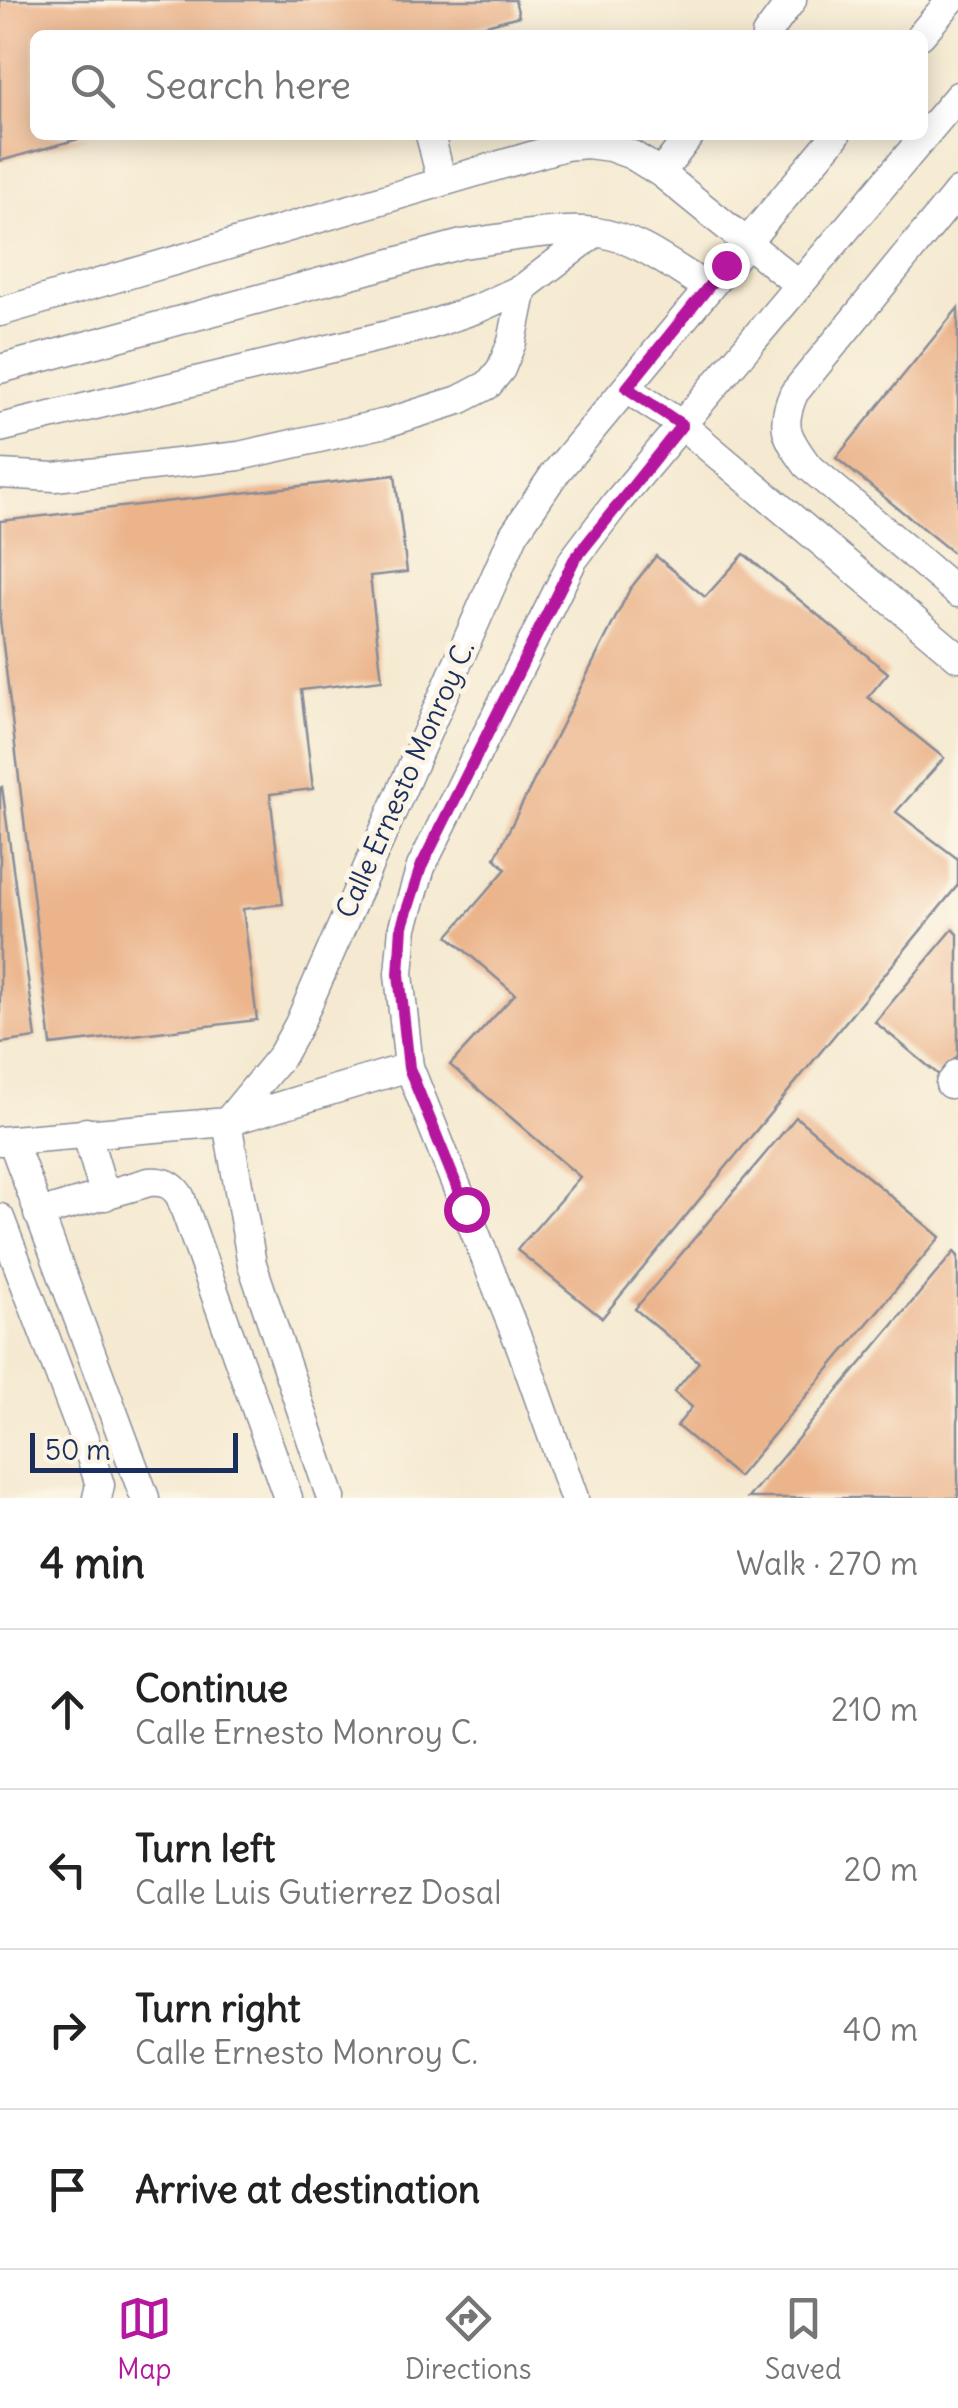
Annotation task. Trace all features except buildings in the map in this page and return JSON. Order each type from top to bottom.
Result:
[{"type":"street","points":[[770,30],[792,0]]},
{"type":"street","points":[[925,30],[951,0]]},
{"type":"street","name":"Calle Ernesto Monroy C.","points":[[928,132],[958,96]]},
{"type":"street","points":[[431,140],[442,182]]},
{"type":"street","points":[[661,173],[686,140]]},
{"type":"street","name":"Calle Ernesto Monroy C.","points":[[227,1122],[282,1056],[299,1024],[514,534],[553,476],[832,140]]},
{"type":"street","name":"Calle Ernesto Monroy C.","points":[[574,1498],[522,1350],[409,1068],[399,974],[402,926],[421,867],[574,560],[921,140]]},
{"type":"street","points":[[0,312],[565,146],[588,144],[632,155],[661,173],[799,285]]},
{"type":"street","points":[[958,192],[794,393],[784,416],[789,440],[807,466],[958,593]]},
{"type":"street","points":[[0,428],[429,324],[480,308],[523,288],[596,232]]},
{"type":"street","points":[[0,369],[462,244],[528,235],[596,232],[642,247],[708,288]]},
{"type":"street","points":[[0,474],[55,477],[239,456],[386,424],[459,400],[488,385],[501,369],[512,342],[523,288]]},
{"type":"street","points":[[627,388],[682,425],[958,657]]},
{"type":"street","points":[[144,1498],[38,1214],[6,1140],[227,1122],[409,1068]]},
{"type":"street","points":[[227,1122],[252,1264],[331,1498]]},
{"type":"street","points":[[86,1132],[105,1196]]},
{"type":"street","points":[[38,1214],[161,1181],[174,1187],[288,1498]]},
{"type":"street","points":[[0,1218],[92,1460],[100,1485],[97,1498]]},
{"type":"route","points":[[466,1209],[409,1068],[399,974],[402,926],[421,867],[574,560],[682,425],[627,388],[726,265]]}]
